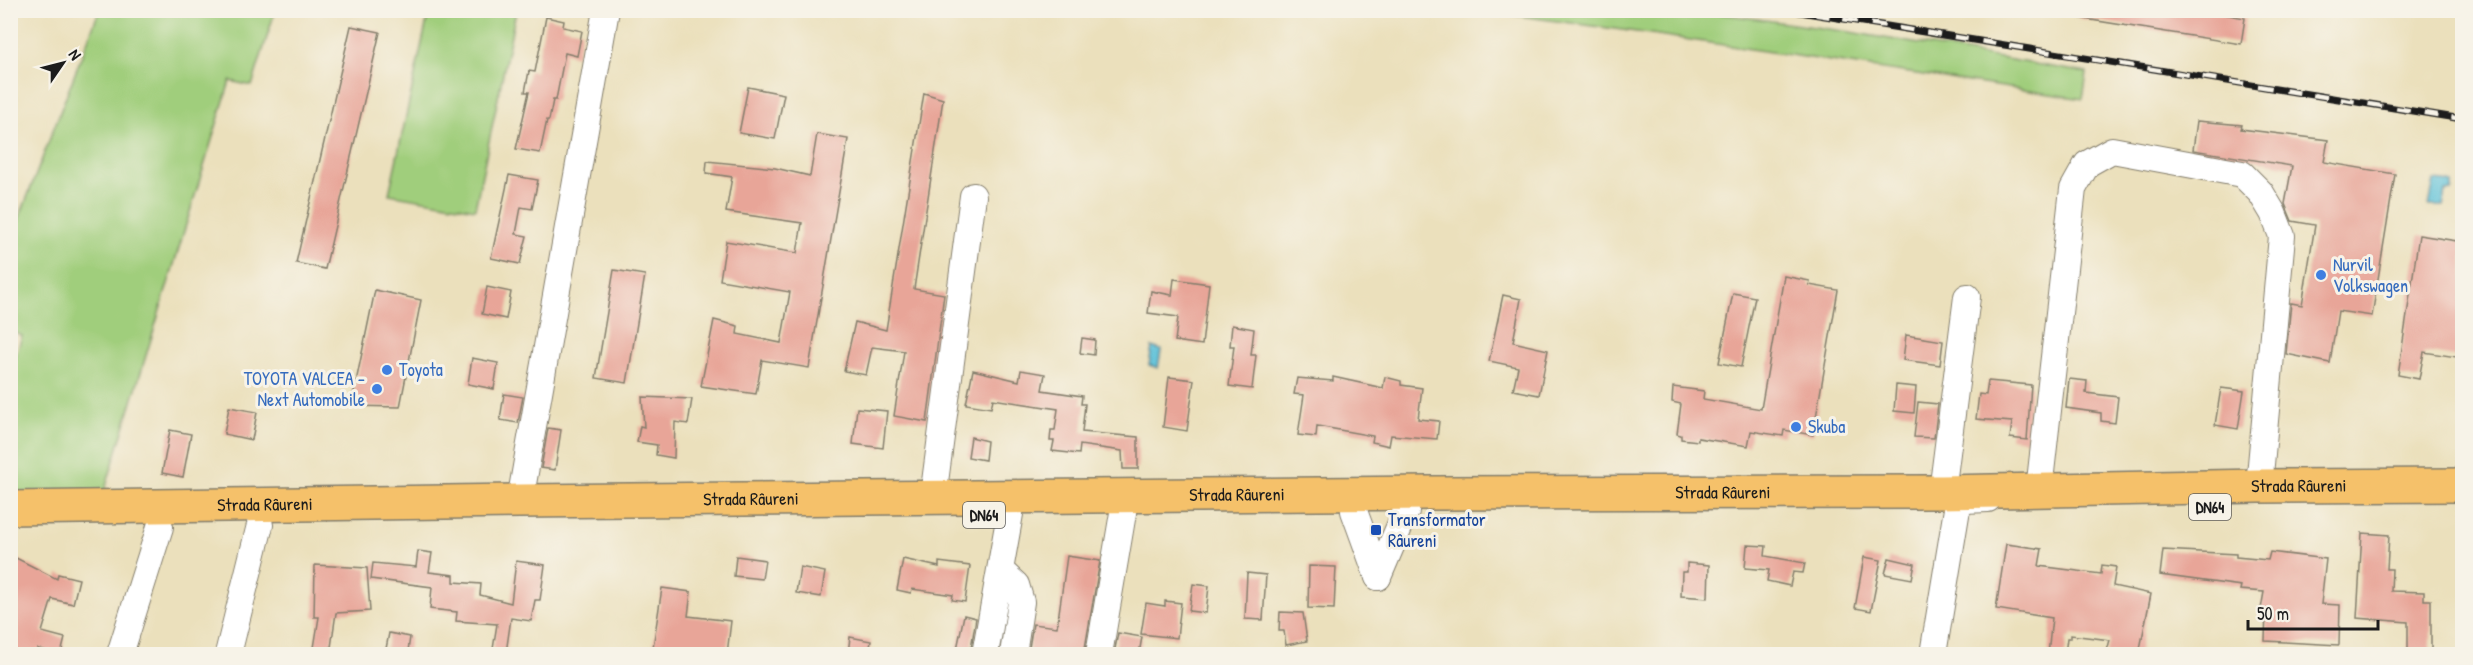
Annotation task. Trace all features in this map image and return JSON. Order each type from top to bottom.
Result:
[{"type":"main road","name":"Strada Râureni","points":[[10,508],[933,497],[1882,492],[1950,501],[2031,490],[2463,485]]},
{"type":"main road","name":"Strada Râureni","points":[[10,527],[657,522],[1010,514],[1406,511],[1950,501],[2463,504]]},
{"type":"street","points":[[520,501],[606,10]]},
{"type":"street","points":[[2031,490],[2073,189],[2087,164],[2112,150],[2242,174],[2260,193],[2273,213],[2282,236],[2259,486]]},
{"type":"street","points":[[933,497],[973,196]]},
{"type":"street","points":[[1933,654],[1950,501],[1967,297]]},
{"type":"street","points":[[1354,511],[1378,577],[1406,511]]},
{"type":"street","points":[[1099,654],[1122,513]]},
{"type":"street","points":[[985,654],[1010,514]]},
{"type":"street","points":[[228,654],[260,525]]},
{"type":"street","points":[[125,651],[160,526]]},
{"type":"street","points":[[1001,571],[1016,585],[1021,602],[1013,654]]},
{"type":"green space","points":[[99,11],[275,11],[252,86],[230,81],[104,493],[11,496],[11,371],[22,336],[11,331],[10,242]]},
{"type":"green space","points":[[429,11],[516,11],[475,209],[389,194]]},
{"type":"green space","points":[[1456,11],[1700,11],[1850,32],[2087,73],[2083,99],[1644,33],[1491,12]]},
{"type":"water","points":[[2434,181],[2452,183],[2452,191],[2446,192],[2443,206],[2429,206]]},
{"type":"water","points":[[1152,347],[1161,350],[1158,368],[1149,365]]},
{"type":"building","points":[[2080,10],[2201,10],[2245,18],[2241,44],[2079,18]]},
{"type":"building","points":[[546,17],[564,21],[563,27],[582,31],[577,56],[565,53],[556,100],[553,100],[540,153],[516,149],[529,92],[525,92],[529,71],[535,72]]},
{"type":"building","points":[[351,26],[380,32],[325,269],[296,263]]},
{"type":"building","points":[[748,87],[784,94],[775,139],[739,133]]},
{"type":"building","points":[[924,93],[943,99],[914,289],[944,294],[927,422],[894,416],[904,351],[872,347],[866,375],[844,371],[855,322],[886,330]]},
{"type":"building","points":[[2197,121],[2242,125],[2241,129],[2328,140],[2324,162],[2395,174],[2372,316],[2338,311],[2330,363],[2286,354],[2291,303],[2302,305],[2315,225],[2292,221],[2285,204],[2292,166],[2193,150]]},
{"type":"building","points":[[817,134],[848,139],[809,368],[762,360],[756,394],[701,386],[714,320],[738,326],[737,334],[781,343],[790,292],[720,280],[726,241],[797,253],[802,223],[726,212],[732,177],[706,173],[707,161],[775,168],[810,176]]},
{"type":"building","points":[[509,175],[538,180],[532,209],[521,207],[516,234],[527,236],[520,264],[491,258]]},
{"type":"building","points":[[2419,235],[2463,242],[2463,358],[2424,352],[2419,379],[2398,375]]},
{"type":"building","points":[[614,270],[645,275],[627,383],[596,378]]},
{"type":"building","points":[[1784,276],[1810,281],[1809,285],[1838,290],[1813,435],[1784,430],[1783,436],[1751,431],[1748,446],[1698,438],[1698,441],[1681,439],[1681,435],[1677,434],[1681,404],[1672,402],[1673,387],[1704,391],[1703,399],[1761,409]]},
{"type":"building","points":[[1174,279],[1209,284],[1202,345],[1175,341],[1178,317],[1148,313],[1151,291],[1172,295]]},
{"type":"building","points":[[487,287],[511,292],[506,319],[482,314]]},
{"type":"building","points":[[375,290],[421,300],[400,407],[351,406]]},
{"type":"building","points":[[1733,293],[1755,297],[1741,367],[1719,363]]},
{"type":"building","points":[[1503,295],[1521,299],[1513,342],[1548,350],[1539,395],[1513,390],[1518,367],[1489,361]]},
{"type":"building","points":[[1232,325],[1254,329],[1251,355],[1256,355],[1252,389],[1229,386],[1234,346],[1230,346]]},
{"type":"building","points":[[1906,335],[1943,341],[1940,365],[1903,360]]},
{"type":"building","points":[[1082,338],[1095,340],[1094,355],[1080,353]]},
{"type":"building","points":[[472,358],[498,363],[494,389],[468,384]]},
{"type":"building","points":[[973,370],[1019,381],[1021,370],[1045,374],[1042,390],[1082,396],[1081,404],[1085,404],[1082,432],[1138,437],[1138,469],[1123,469],[1122,451],[1080,445],[1079,454],[1052,451],[1054,441],[1050,441],[1051,430],[1055,430],[1058,409],[993,399],[991,408],[966,404]]},
{"type":"building","points":[[1169,377],[1194,380],[1187,431],[1163,427]]},
{"type":"building","points":[[1333,377],[1383,388],[1385,377],[1401,381],[1401,385],[1422,388],[1418,419],[1439,421],[1437,439],[1391,435],[1389,446],[1372,442],[1373,436],[1317,426],[1316,437],[1298,435],[1304,395],[1294,394],[1297,378],[1333,381]]},
{"type":"building","points":[[2069,379],[2087,381],[2086,393],[2118,397],[2115,423],[2101,421],[2101,413],[2066,408]]},
{"type":"building","points":[[1988,381],[2031,385],[2027,440],[2010,438],[2012,422],[1976,419],[1979,394],[1986,395]]},
{"type":"building","points":[[1896,385],[1916,387],[1914,413],[1894,411]]},
{"type":"building","points":[[2221,388],[2244,391],[2238,429],[2215,425]]},
{"type":"building","points":[[504,394],[523,397],[518,423],[500,420]]},
{"type":"building","points":[[642,397],[692,399],[688,424],[675,422],[674,458],[656,455],[657,445],[637,442],[640,426],[644,427]]},
{"type":"building","points":[[1918,402],[1938,404],[1934,438],[1914,437]]},
{"type":"building","points":[[229,407],[257,412],[252,440],[224,434]]},
{"type":"building","points":[[857,408],[887,411],[883,448],[853,444]]},
{"type":"building","points":[[548,428],[561,430],[555,470],[541,468]]},
{"type":"building","points":[[170,430],[191,434],[183,477],[162,473]]},
{"type":"building","points":[[971,437],[987,441],[985,460],[968,457]]},
{"type":"building","points":[[2362,533],[2389,535],[2387,569],[2392,569],[2391,591],[2424,592],[2424,600],[2431,600],[2431,654],[2408,654],[2408,622],[2357,618]]},
{"type":"building","points":[[2006,544],[2042,549],[2039,566],[2101,574],[2102,565],[2116,567],[2113,586],[2151,594],[2139,654],[2106,654],[2110,640],[2071,635],[2071,638],[2067,638],[2065,654],[2048,654],[2052,618],[1996,609]]},
{"type":"building","points":[[1747,545],[1766,546],[1765,556],[1805,563],[1803,573],[1793,572],[1790,586],[1767,581],[1769,570],[1745,568]]},
{"type":"building","points":[[2163,550],[2236,554],[2236,557],[2268,560],[2270,552],[2326,559],[2321,604],[2340,605],[2339,645],[2265,641],[2266,610],[2261,609],[2264,592],[2240,590],[2241,586],[2160,575]]},
{"type":"building","points":[[418,551],[432,553],[429,572],[454,575],[454,582],[481,584],[480,595],[511,603],[516,561],[545,565],[540,600],[535,600],[531,621],[511,618],[506,653],[493,649],[497,624],[456,621],[457,612],[430,609],[432,587],[371,579],[373,563],[416,567]]},
{"type":"building","points":[[736,556],[765,560],[762,579],[734,576]]},
{"type":"building","points":[[1067,556],[1100,561],[1084,654],[1028,654],[1033,624],[1057,627]]},
{"type":"building","points":[[1864,557],[1881,560],[1871,611],[1855,608]]},
{"type":"building","points":[[16,558],[57,579],[58,574],[79,579],[73,604],[52,599],[42,632],[65,638],[61,654],[38,649],[37,654],[18,654],[19,651],[10,650],[10,569]]},
{"type":"building","points":[[1889,558],[1915,564],[1912,579],[1885,574]]},
{"type":"building","points":[[903,559],[939,567],[939,562],[970,566],[965,602],[952,600],[953,595],[912,589],[911,593],[897,590]]},
{"type":"building","points":[[1687,563],[1709,565],[1708,598],[1681,596],[1682,572],[1687,572]]},
{"type":"building","points":[[315,565],[367,568],[370,611],[336,613],[330,654],[313,654],[319,617],[314,617]]},
{"type":"building","points":[[1309,566],[1336,567],[1334,609],[1308,608]]},
{"type":"building","points":[[800,567],[825,572],[821,597],[796,593]]},
{"type":"building","points":[[1247,573],[1266,575],[1263,620],[1245,619]]},
{"type":"building","points":[[1193,584],[1209,586],[1206,613],[1189,611]]},
{"type":"building","points":[[662,588],[691,592],[688,616],[731,621],[727,654],[652,654]]},
{"type":"building","points":[[1165,601],[1181,603],[1177,638],[1141,634],[1146,603],[1165,606]]},
{"type":"building","points":[[1280,612],[1303,613],[1307,641],[1286,645],[1284,631],[1279,631]]},
{"type":"building","points":[[964,615],[976,618],[970,654],[956,654]]},
{"type":"building","points":[[389,633],[410,637],[408,651],[404,654],[385,654]]},
{"type":"building","points":[[1118,633],[1142,637],[1139,654],[1114,654]]},
{"type":"building","points":[[850,637],[871,641],[869,654],[848,654]]},
{"type":"railway","points":[[1788,10],[2462,119]]},
{"type":"place","name":"Nurvil Volkswagen","points":[[2321,275]]},
{"type":"place","name":"Toyota","points":[[387,370]]},
{"type":"place","name":"TOYOTA VALCEA - Next Automobile","points":[[377,389]]},
{"type":"place","name":"Skuba","points":[[1796,427]]},
{"type":"place","name":"Transformator Râureni","points":[[1376,530]]}]
